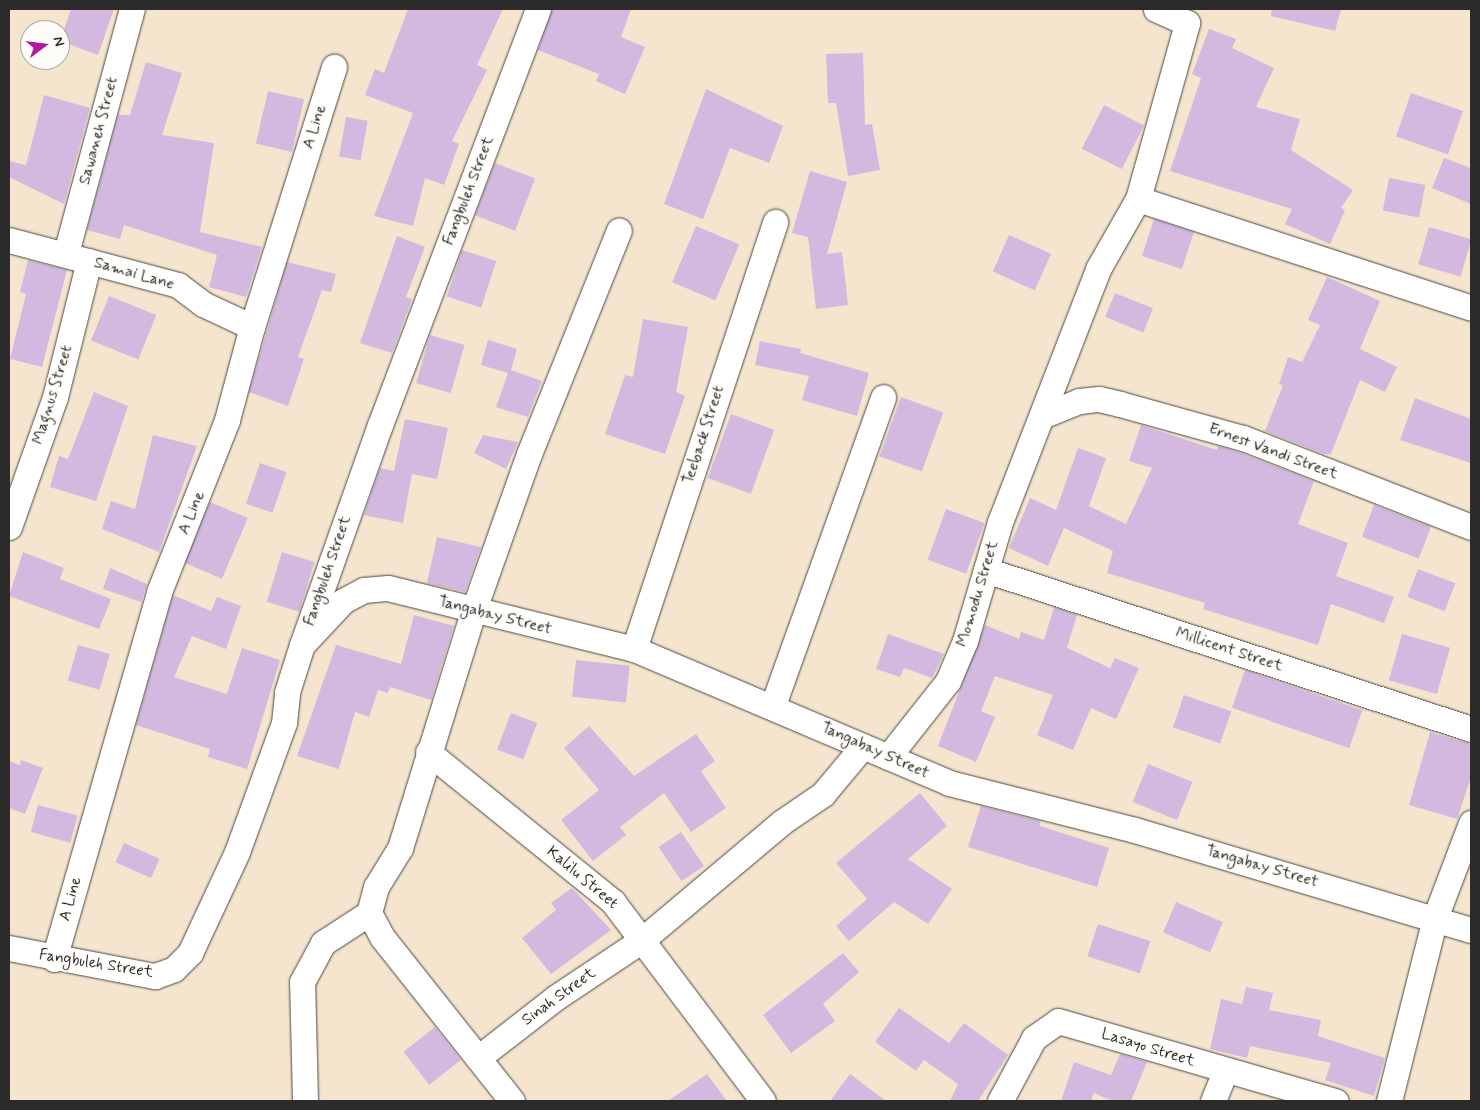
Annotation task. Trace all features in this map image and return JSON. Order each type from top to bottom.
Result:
[{"type":"street","name":"Sawaneh Street","points":[[66,253],[132,9]]},
{"type":"street","name":"Fangbuleh Street","points":[[9,948],[54,960],[155,976],[174,969],[190,953],[237,852],[278,741],[302,645],[538,9]]},
{"type":"street","name":"Momodu Street","points":[[888,757],[948,681],[986,570],[1000,522],[1098,269],[1138,200],[1187,24],[1156,9]]},
{"type":"street","name":"A Line","points":[[54,960],[159,592],[211,468],[252,327],[334,67]]},
{"type":"street","points":[[1138,200],[1471,308]]},
{"type":"street","name":"Teeback Street","points":[[634,649],[775,222]]},
{"type":"street","points":[[512,1101],[382,937],[370,913],[376,887],[400,848],[428,752],[473,612],[529,454],[619,230]]},
{"type":"street","name":"Samai Lane","points":[[9,240],[66,253],[178,285],[203,304],[252,327]]},
{"type":"street","name":"Magnus Street","points":[[9,527],[55,397],[89,261]]},
{"type":"street","points":[[774,705],[883,397]]},
{"type":"street","name":"Ernest Vandi Street","points":[[1042,416],[1079,401],[1099,399],[1120,404],[1243,438],[1471,527]]},
{"type":"street","name":"Millicent Street","points":[[986,570],[1471,729]]},
{"type":"street","name":"Tangabay Street","points":[[302,645],[343,600],[364,590],[388,588],[473,612],[634,649],[774,705],[949,783],[1135,830],[1471,930]]},
{"type":"street","name":"Sinah Street","points":[[478,1058],[555,998],[642,940],[782,822],[822,794],[863,746]]},
{"type":"street","name":"Kalilu Street","points":[[428,752],[613,902],[763,1101]]},
{"type":"street","points":[[1389,1101],[1435,918],[1471,824]]},
{"type":"street","points":[[305,1101],[302,982],[323,942],[370,913]]},
{"type":"street","name":"Lasayo Street","points":[[1000,1101],[1034,1038],[1058,1021],[1225,1071],[1336,1101]]},
{"type":"street","points":[[1213,1101],[1225,1071]]},
{"type":"building","points":[[71,9],[114,9],[98,55],[70,45],[70,20],[67,20]]},
{"type":"building","points":[[408,9],[503,9],[477,65],[487,70],[452,141],[459,144],[444,185],[425,178],[413,226],[374,216],[413,113],[365,95],[375,69],[384,73]]},
{"type":"building","points":[[552,9],[631,9],[621,37],[645,47],[625,94],[596,81],[599,74],[538,50]]},
{"type":"building","points":[[1272,9],[1341,9],[1335,31],[1271,16]]},
{"type":"building","points":[[1209,29],[1236,39],[1232,48],[1274,68],[1256,107],[1300,119],[1291,150],[1353,190],[1341,208],[1345,210],[1330,244],[1285,224],[1292,209],[1170,171],[1201,78],[1192,74]]},
{"type":"building","points":[[863,53],[865,125],[872,124],[880,170],[848,176],[836,103],[828,103],[826,54]]},
{"type":"building","points":[[146,62],[182,73],[162,135],[214,143],[200,232],[262,247],[246,297],[209,287],[217,255],[124,225],[120,239],[87,230],[118,115],[130,115]]},
{"type":"building","points":[[706,89],[783,126],[769,163],[730,148],[703,219],[664,204]]},
{"type":"building","points":[[268,91],[304,99],[292,152],[256,144]]},
{"type":"building","points":[[1411,93],[1463,111],[1448,154],[1396,136]]},
{"type":"building","points":[[44,95],[90,108],[64,204],[9,177],[9,161],[26,165]]},
{"type":"building","points":[[1104,105],[1144,125],[1122,169],[1082,149]]},
{"type":"building","points":[[346,117],[368,121],[361,160],[339,156]]},
{"type":"building","points":[[1444,158],[1471,168],[1471,204],[1432,188]]},
{"type":"building","points":[[495,163],[535,178],[515,231],[475,215]]},
{"type":"building","points":[[810,171],[847,182],[827,254],[842,252],[848,305],[816,309],[808,237],[792,233]]},
{"type":"building","points":[[1389,178],[1425,185],[1419,217],[1383,210]]},
{"type":"building","points":[[1154,219],[1194,232],[1182,269],[1142,256]]},
{"type":"building","points":[[696,226],[739,244],[715,301],[672,282]]},
{"type":"building","points":[[1429,227],[1471,239],[1461,277],[1418,264]]},
{"type":"building","points":[[1009,235],[1051,254],[1035,290],[993,272]]},
{"type":"building","points":[[397,236],[425,247],[406,297],[412,299],[392,353],[360,343]]},
{"type":"building","points":[[462,250],[496,261],[481,308],[447,297]]},
{"type":"building","points":[[28,260],[67,270],[42,367],[10,359],[26,294],[20,292]]},
{"type":"building","points":[[287,262],[336,274],[331,292],[322,290],[298,357],[304,359],[288,406],[249,392]]},
{"type":"building","points":[[1327,277],[1380,301],[1360,349],[1397,367],[1385,392],[1360,380],[1331,454],[1324,454],[1265,431],[1283,385],[1279,384],[1288,357],[1302,362],[1320,325],[1308,320]]},
{"type":"building","points":[[1115,293],[1153,308],[1143,332],[1105,317]]},
{"type":"building","points":[[109,296],[156,315],[138,360],[91,341]]},
{"type":"building","points":[[643,319],[688,327],[676,392],[685,396],[665,454],[605,434],[625,375],[633,377]]},
{"type":"building","points":[[430,335],[465,345],[451,393],[416,383]]},
{"type":"building","points":[[488,340],[517,349],[511,370],[542,381],[528,417],[496,407],[508,373],[481,365]]},
{"type":"building","points":[[760,341],[801,349],[800,353],[869,373],[857,416],[802,400],[809,376],[755,365]]},
{"type":"building","points":[[94,392],[128,406],[96,501],[50,487],[59,456],[68,459]]},
{"type":"building","points":[[901,397],[943,412],[922,472],[879,456]]},
{"type":"building","points":[[1415,398],[1471,419],[1471,463],[1400,440]]},
{"type":"building","points":[[731,414],[774,430],[751,494],[708,478]]},
{"type":"building","points":[[405,419],[448,428],[437,479],[412,474],[403,523],[364,515],[380,468],[394,471]]},
{"type":"building","points":[[1141,425],[1217,450],[1218,446],[1238,452],[1314,481],[1298,524],[1348,543],[1336,576],[1394,597],[1384,623],[1331,604],[1318,645],[1203,609],[1205,603],[1107,573],[1113,551],[1064,528],[1048,566],[1009,548],[1030,498],[1056,510],[1078,448],[1106,458],[1089,506],[1126,524],[1152,468],[1129,461]]},
{"type":"building","points":[[153,435],[197,446],[159,552],[102,529],[111,501],[135,509]]},
{"type":"building","points":[[483,435],[518,442],[506,469],[474,453]]},
{"type":"building","points":[[260,463],[286,472],[272,513],[246,504]]},
{"type":"building","points":[[210,502],[248,518],[222,579],[184,563]]},
{"type":"building","points":[[1374,505],[1431,527],[1419,559],[1362,537]]},
{"type":"building","points":[[946,509],[985,523],[966,574],[928,560]]},
{"type":"building","points":[[437,537],[481,547],[465,592],[427,583]]},
{"type":"building","points":[[23,552],[64,568],[60,579],[111,599],[99,629],[9,596]]},
{"type":"building","points":[[282,552],[315,562],[299,612],[267,602]]},
{"type":"building","points":[[110,568],[147,584],[141,602],[103,589]]},
{"type":"building","points":[[1418,569],[1455,583],[1445,611],[1407,597]]},
{"type":"building","points":[[173,595],[211,611],[217,597],[241,606],[226,649],[192,636],[174,677],[227,694],[242,648],[280,660],[247,769],[208,757],[210,749],[136,725]]},
{"type":"building","points":[[1054,607],[1077,615],[1067,648],[1110,668],[1115,658],[1139,668],[1116,719],[1091,708],[1073,750],[1037,735],[1053,695],[995,676],[981,711],[995,717],[976,762],[938,746],[985,625],[1019,639],[1021,632],[1044,640]]},
{"type":"building","points":[[414,615],[454,626],[431,700],[390,687],[388,693],[378,690],[369,717],[355,712],[339,769],[297,756],[336,645],[401,664]]},
{"type":"building","points":[[888,634],[944,654],[932,678],[904,668],[900,677],[876,669]]},
{"type":"building","points":[[1402,634],[1450,648],[1437,694],[1389,680]]},
{"type":"building","points":[[78,645],[110,654],[100,690],[68,681]]},
{"type":"building","points":[[576,660],[630,666],[626,702],[572,697]]},
{"type":"building","points":[[1245,670],[1362,710],[1349,748],[1232,708]]},
{"type":"building","points":[[1184,695],[1231,711],[1220,743],[1173,727]]},
{"type":"building","points":[[511,713],[537,723],[523,759],[497,749]]},
{"type":"building","points":[[589,726],[634,776],[696,734],[715,761],[701,771],[726,808],[691,832],[664,793],[620,827],[626,835],[593,861],[561,820],[599,790],[564,748]]},
{"type":"building","points":[[1430,732],[1471,744],[1471,777],[1457,819],[1409,805]]},
{"type":"building","points":[[21,760],[43,768],[25,814],[9,808],[9,761],[20,765]]},
{"type":"building","points":[[1148,764],[1193,782],[1177,820],[1133,802]]},
{"type":"building","points":[[920,793],[947,826],[908,859],[952,889],[928,924],[894,902],[849,941],[836,926],[867,899],[836,863]]},
{"type":"building","points":[[38,805],[78,816],[70,843],[31,832]]},
{"type":"building","points":[[981,806],[1040,821],[1040,826],[1109,848],[1097,887],[968,847]]},
{"type":"building","points":[[681,832],[704,866],[682,881],[659,847]]},
{"type":"building","points":[[124,843],[160,859],[151,878],[115,862]]},
{"type":"building","points":[[572,888],[611,930],[551,974],[522,938],[556,910],[551,903]]},
{"type":"building","points":[[1176,902],[1223,922],[1210,952],[1163,932]]},
{"type":"building","points":[[1098,924],[1150,941],[1140,973],[1087,956]]},
{"type":"building","points":[[843,953],[859,972],[823,1004],[835,1021],[791,1053],[763,1015]]},
{"type":"building","points":[[1246,987],[1273,993],[1269,1010],[1321,1020],[1318,1036],[1385,1058],[1374,1096],[1325,1080],[1331,1063],[1250,1046],[1247,1058],[1210,1049],[1221,999],[1242,1004]]},
{"type":"building","points":[[899,1008],[949,1043],[964,1023],[1008,1055],[978,1101],[950,1101],[958,1084],[924,1060],[916,1071],[875,1042]]},
{"type":"building","points":[[435,1027],[461,1060],[429,1085],[403,1052]]},
{"type":"building","points":[[1120,1054],[1147,1062],[1131,1101],[1113,1101],[1094,1093],[1091,1101],[1061,1101],[1074,1062],[1111,1075]]},
{"type":"building","points":[[707,1074],[727,1101],[668,1101]]},
{"type":"building","points":[[850,1074],[886,1101],[830,1101]]}]
